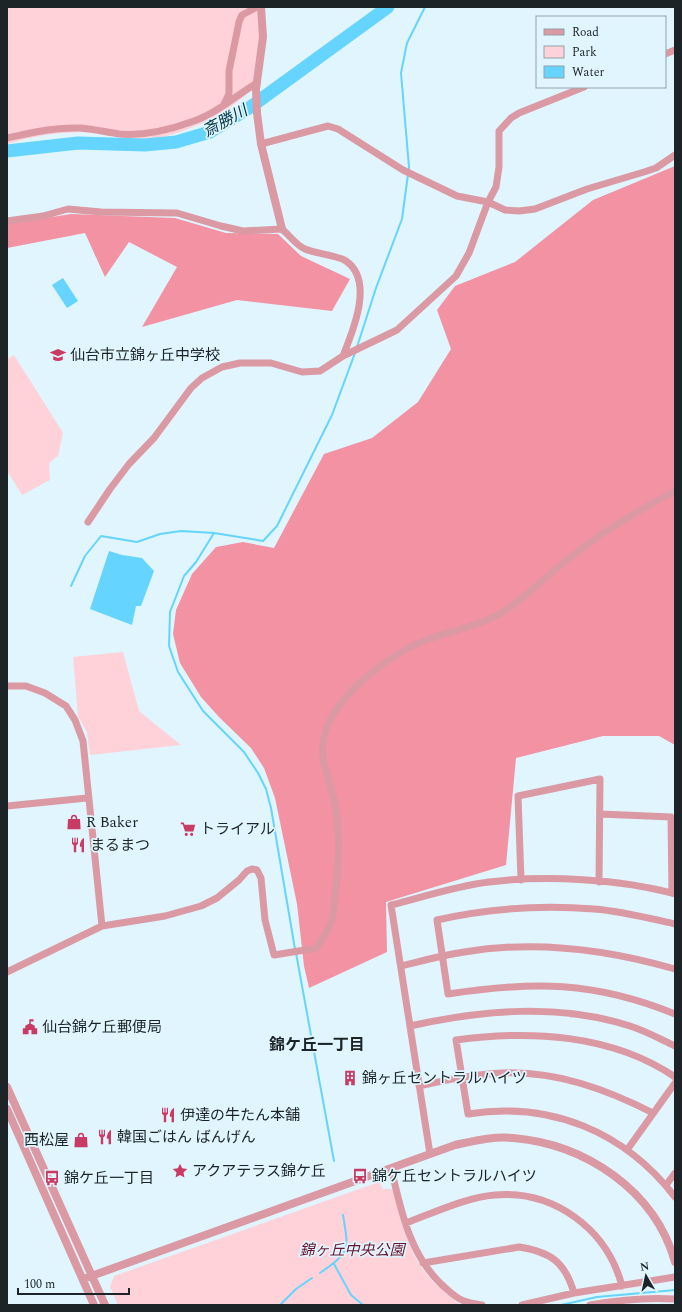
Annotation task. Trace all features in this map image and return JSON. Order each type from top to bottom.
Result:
[{"type":"street","points":[[223,107],[229,94],[229,71],[239,22],[242,15],[257,7]]},
{"type":"street","points":[[261,7],[263,37],[256,86],[257,113],[261,144],[282,229],[303,249],[346,261],[358,278],[360,297],[358,312],[346,355]]},
{"type":"street","points":[[7,138],[52,130],[80,128],[121,134],[151,132],[193,122],[223,107],[242,92],[256,86]]},
{"type":"street","points":[[88,522],[114,482],[154,438],[190,388],[202,378],[222,367],[240,363],[271,363],[302,372],[320,371],[346,355],[397,330],[456,276],[469,253],[488,202],[496,187],[499,167],[499,131],[504,124],[519,113],[582,88]]},
{"type":"street","points":[[261,144],[328,126],[338,129],[403,170],[458,196],[488,202],[505,210],[526,211],[587,189],[656,168],[675,155]]},
{"type":"street","points":[[7,221],[42,216],[68,209],[101,212],[177,213],[243,231],[282,229]]},
{"type":"street","points":[[7,972],[102,926],[165,916],[201,906],[217,898],[239,880],[246,871],[252,869],[257,870],[260,878],[265,920],[274,955],[317,948],[328,929],[332,915],[338,868],[339,834],[332,792],[323,760],[322,745],[326,727],[342,704],[364,680],[388,660],[406,649],[427,640],[468,628],[507,609],[568,559],[615,525],[675,491]]},
{"type":"street","points":[[7,686],[26,686],[45,693],[66,706],[75,720],[83,741],[87,798],[102,926]]},
{"type":"street","points":[[521,880],[518,796],[600,779],[599,882]]},
{"type":"street","points":[[7,806],[87,798]]},
{"type":"street","points":[[430,1154],[391,905],[451,889],[490,882],[521,880],[569,879],[633,886],[673,893],[671,817],[600,814]]},
{"type":"street","points":[[675,924],[595,909],[545,907],[496,909],[437,920],[448,994],[518,985],[574,986],[629,997],[675,1014]]},
{"type":"street","points":[[401,966],[464,952],[515,947],[563,948],[609,952],[675,969]]},
{"type":"street","points":[[410,1026],[458,1016],[488,1012],[546,1011],[600,1019],[629,1026],[675,1046]]},
{"type":"street","points":[[675,1077],[649,1063],[614,1048],[575,1040],[515,1034],[456,1040],[468,1114],[502,1110],[524,1111],[551,1115],[598,1132],[627,1150],[647,1165],[675,1197]]},
{"type":"street","points":[[419,1086],[461,1077],[504,1073],[559,1078],[606,1091],[653,1113]]},
{"type":"street","points":[[627,1150],[675,1083]]},
{"type":"street","points":[[7,1087],[87,1277],[94,1305]]},
{"type":"street","points":[[7,1110],[87,1277],[105,1305]]},
{"type":"street","points":[[87,1277],[430,1154],[476,1141],[512,1138],[536,1141],[574,1152],[589,1159],[616,1176],[640,1200],[667,1241],[675,1262]]},
{"type":"street","points":[[391,1168],[411,1242],[423,1263],[434,1277],[458,1298],[482,1305]]},
{"type":"street","points":[[666,1185],[675,1173]]},
{"type":"street","points":[[406,1223],[485,1196],[516,1195],[541,1200],[571,1214],[595,1234],[609,1254],[619,1273],[622,1286]]},
{"type":"street","points":[[423,1263],[519,1247],[530,1248],[548,1255],[561,1264],[570,1280],[574,1293]]},
{"type":"street","points":[[522,1305],[574,1293],[675,1277]]},
{"type":"street","points":[[590,1305],[625,1299],[675,1299]]},
{"type":"green space","points":[[7,7],[261,7],[257,83],[234,105],[219,114],[187,130],[170,135],[139,139],[89,132],[72,132],[42,136],[7,144]]},
{"type":"green space","points":[[14,355],[63,433],[58,456],[49,463],[50,480],[22,495],[7,471],[7,359]]},
{"type":"green space","points":[[123,652],[139,711],[181,745],[90,755],[87,732],[78,716],[73,657]]},
{"type":"green space","name":"錦ヶ丘中央公園","points":[[379,1182],[383,1189],[393,1189],[400,1218],[410,1246],[425,1272],[434,1283],[458,1303],[463,1305],[118,1305],[110,1287],[114,1276]]},
{"type":"shaded area","points":[[675,166],[675,745],[659,736],[603,736],[516,758],[506,865],[386,902],[387,952],[309,988],[304,966],[297,904],[275,798],[264,768],[251,748],[201,697],[180,663],[173,634],[176,610],[192,574],[216,547],[243,542],[274,548],[324,454],[372,438],[418,402],[451,349],[437,310],[455,286],[515,262],[593,200]]},
{"type":"shaded area","points":[[71,214],[175,218],[226,233],[278,234],[301,256],[350,279],[332,311],[237,300],[142,327],[177,267],[129,242],[105,277],[85,233],[7,248],[7,224]]},
{"type":"water","points":[[63,278],[78,301],[67,308],[52,285]]},
{"type":"water","points":[[109,551],[122,555],[142,558],[154,571],[141,606],[136,606],[132,625],[90,609]]},
{"type":"waterway","name":"斎勝川","points":[[7,151],[78,143],[145,145],[176,142],[210,132],[249,108],[388,7]]},
{"type":"waterway","points":[[357,347],[376,288],[402,219],[409,167],[401,73],[407,43],[425,7]]},
{"type":"waterway","points":[[295,949],[271,808],[266,789],[258,773],[244,752],[203,711],[178,672],[169,646],[170,612],[184,576],[196,562],[214,533],[263,541],[277,526],[332,415],[355,353]]},
{"type":"waterway","points":[[71,586],[85,556],[101,536],[137,542],[160,534],[181,531],[214,533]]},
{"type":"waterway","points":[[296,953],[334,1161]]},
{"type":"waterway","points":[[320,1273],[337,1260],[345,1249],[346,1236],[343,1215]]},
{"type":"waterway","points":[[334,1264],[351,1295],[363,1305]]},
{"type":"waterway","points":[[280,1305],[296,1289],[312,1278]]},
{"type":"waterway","points":[[561,1305],[597,1297],[675,1290]]},
{"type":"place","name":"仙台市立錦ヶ丘中学校","points":[[58,355]]},
{"type":"place","name":"R Baker","points":[[74,822]]},
{"type":"place","name":"トライアル","points":[[188,829]]},
{"type":"place","name":"まるまつ","points":[[78,845]]},
{"type":"place","name":"仙台錦ケ丘郵便局","points":[[30,1027]]},
{"type":"place","name":"錦ヶ丘セントラルハイツ","points":[[350,1078]]},
{"type":"place","name":"伊達の牛たん本舗","points":[[168,1115]]},
{"type":"place","name":"韓国ごはん ばんげん","points":[[105,1137]]},
{"type":"place","name":"西松屋","points":[[81,1140]]},
{"type":"place","name":"アクアテラス錦ケ丘","points":[[180,1171]]},
{"type":"place","name":"錦ケ丘セントラルハイツ","points":[[360,1176]]},
{"type":"place","name":"錦ケ丘一丁目","points":[[52,1178]]},
{"type":"district","name":"錦ケ丘一丁目","points":[[317,1045]]}]
